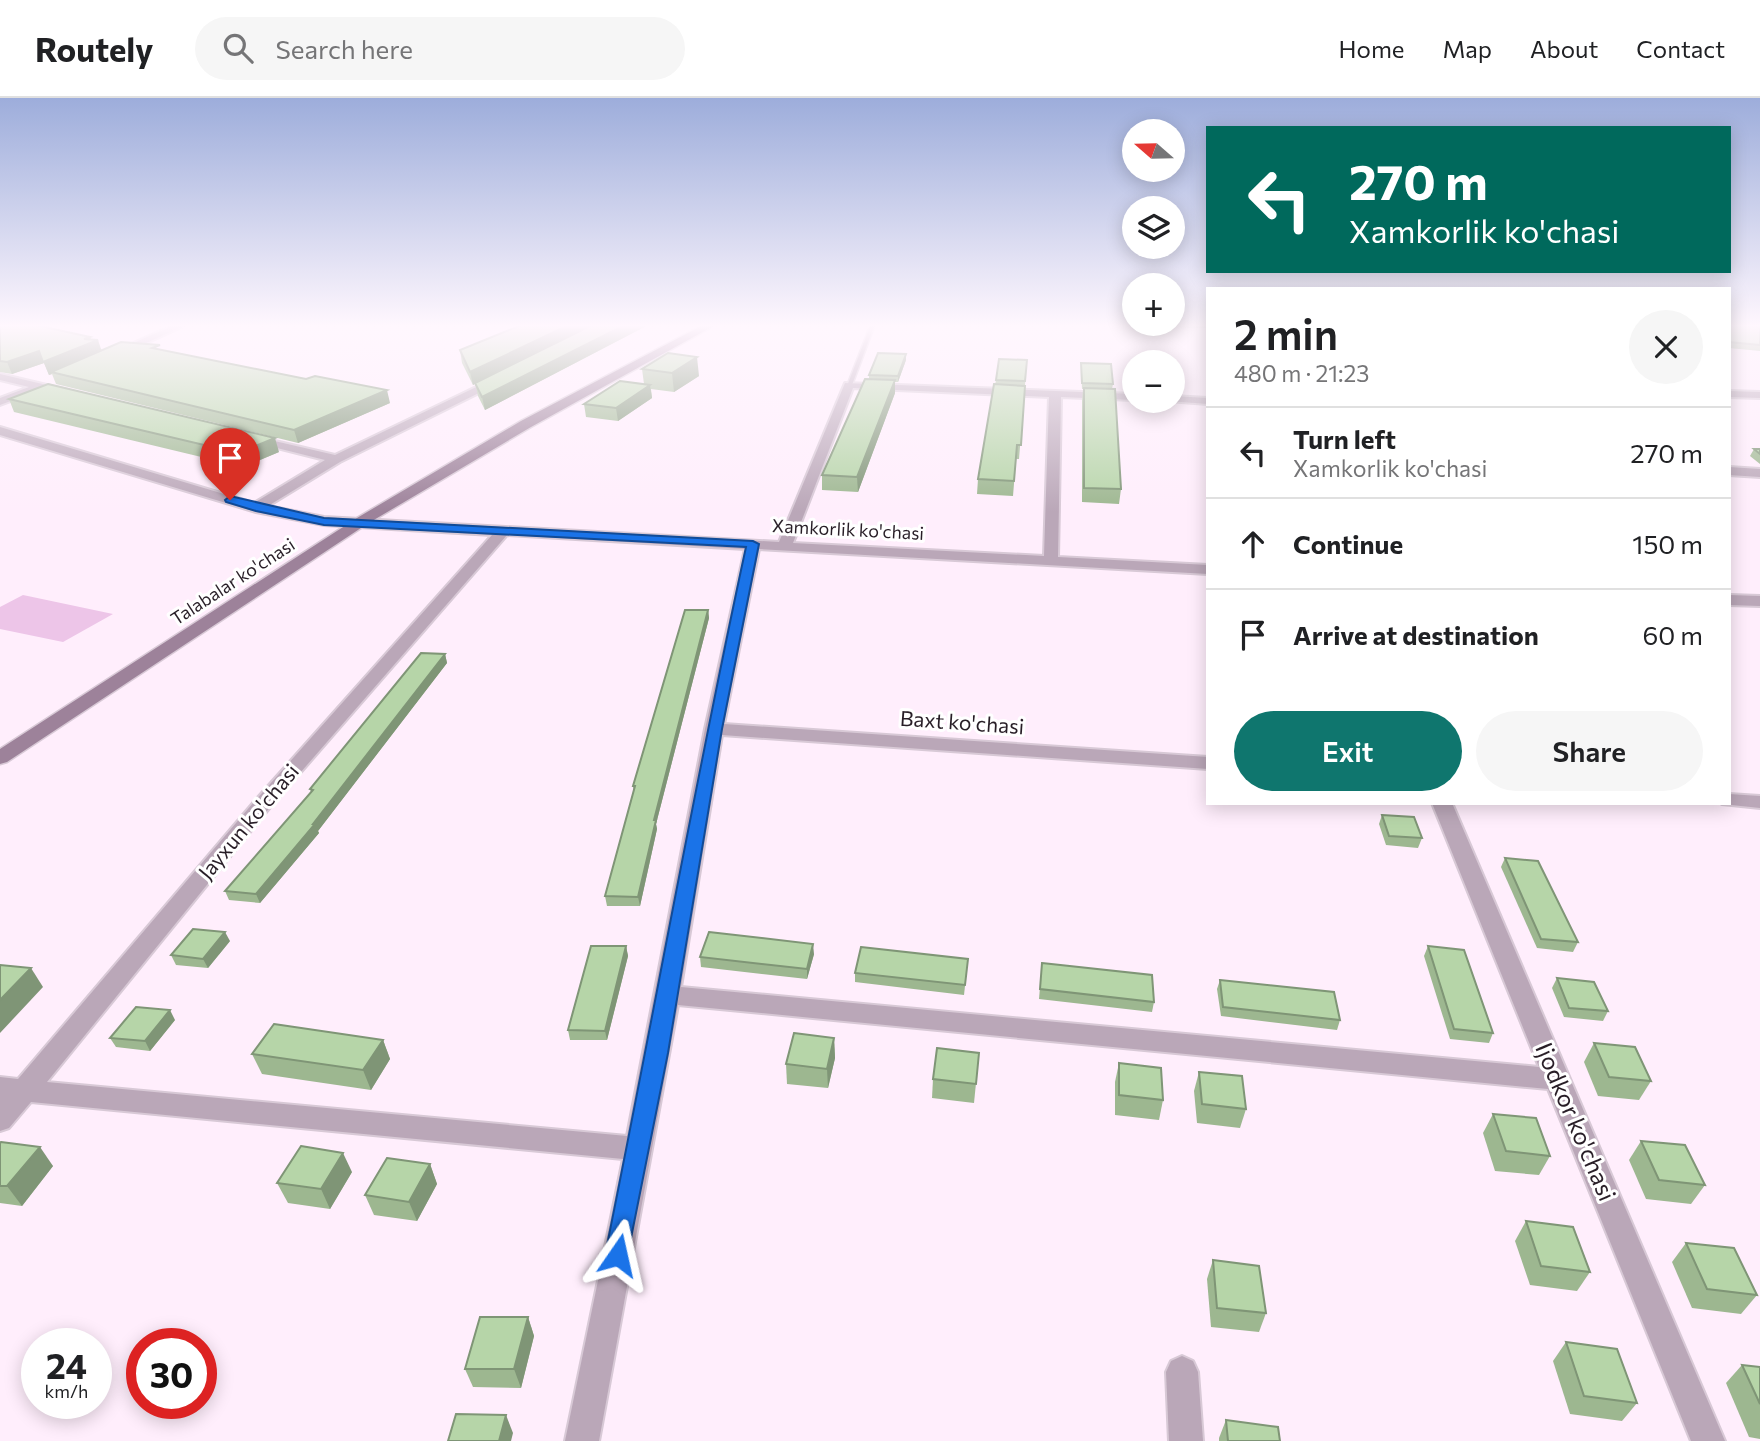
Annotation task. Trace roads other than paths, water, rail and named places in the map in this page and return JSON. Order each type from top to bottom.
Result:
[{"type":"street","points":[[0,402],[38,387]]},
{"type":"street","points":[[43,387],[80,396]]},
{"type":"street","points":[[256,508],[336,459],[482,387]]},
{"type":"street","name":"Talabalar ko'chasi","points":[[0,758],[362,521],[597,387]]},
{"type":"street","points":[[785,546],[848,387]]},
{"type":"street","points":[[887,387],[1122,397]]},
{"type":"street","points":[[1051,561],[1055,394]]},
{"type":"street","points":[[1731,394],[1760,395]]},
{"type":"street","points":[[1185,400],[1206,401]]},
{"type":"street","name":"Xamkorlik ko'chasi","points":[[4,434],[256,508],[324,521],[362,521],[1206,570]]},
{"type":"street","points":[[237,434],[336,459]]},
{"type":"street","points":[[1731,458],[1754,472]]},
{"type":"street","points":[[1731,471],[1754,472]]},
{"type":"street","name":"Jayxun ko'chasi","points":[[0,1120],[13,1090],[504,530]]},
{"type":"street","points":[[582,1441],[667,995],[714,729],[753,544]]},
{"type":"street","points":[[1731,600],[1760,601]]},
{"type":"street","name":"Baxt ko'chasi","points":[[714,729],[1206,763]]},
{"type":"street","points":[[1731,800],[1760,802]]},
{"type":"street","name":"Ijodkor ko'chasi","points":[[1443,805],[1708,1441]]},
{"type":"street","points":[[667,995],[1557,1079]]},
{"type":"street","points":[[13,1090],[638,1149]]},
{"type":"street","points":[[1182,1372],[1186,1441]]}]
